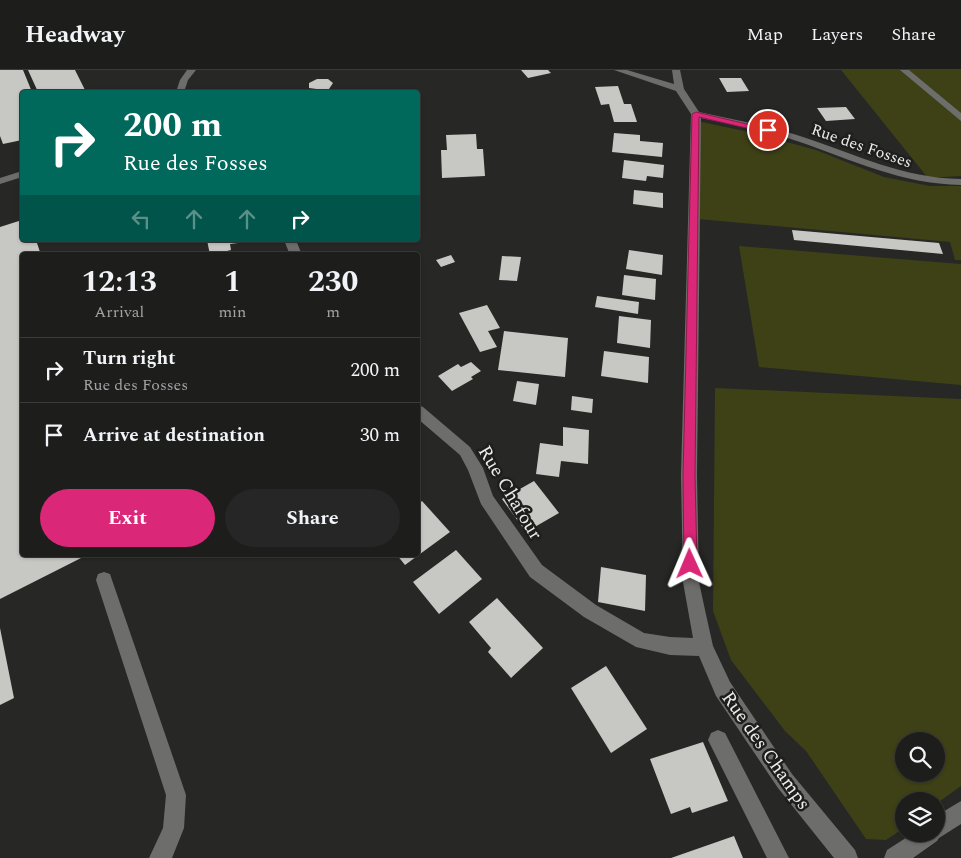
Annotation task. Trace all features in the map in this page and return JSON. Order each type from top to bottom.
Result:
[{"type":"street","points":[[181,90],[184,80],[192,70]]},
{"type":"street","points":[[618,70],[679,89]]},
{"type":"street","points":[[676,70],[679,89],[696,114]]},
{"type":"street","points":[[904,70],[961,118]]},
{"type":"street","name":"Rue des Fosses","points":[[696,114],[799,138],[902,177],[940,183],[961,182]]},
{"type":"street","name":"Rue des Champs","points":[[696,114],[689,504],[691,582],[704,647],[723,689],[755,740],[785,781],[847,858]]},
{"type":"street","points":[[0,181],[20,175]]},
{"type":"street","name":"Rue Chafour","points":[[420,414],[465,452],[475,468],[488,499],[504,526],[536,571],[590,611],[642,641],[670,646],[704,647]]},
{"type":"street","points":[[104,580],[176,795],[176,817],[170,843],[160,858]]},
{"type":"street","name":"Rue des Champs","points":[[718,740],[778,858]]},
{"type":"street","points":[[945,823],[961,811]]},
{"type":"street","points":[[895,858],[918,842]]},
{"type":"green space","points":[[841,70],[961,70],[961,176],[928,178]]},
{"type":"green space","points":[[697,121],[754,133],[816,150],[884,177],[930,186],[961,186],[961,260],[955,260],[950,242],[698,219]]},
{"type":"green space","points":[[739,246],[961,264],[961,385],[759,367]]},
{"type":"green space","points":[[715,388],[961,399],[961,786],[945,798],[945,792],[895,792],[895,834],[886,840],[866,839],[806,751],[785,731],[731,660],[713,611]]},
{"type":"building","points":[[0,70],[23,70],[31,90],[20,90],[20,140],[3,144],[0,136]]},
{"type":"building","points":[[28,70],[75,70],[85,90],[37,90]]},
{"type":"building","points":[[521,70],[548,70],[551,73],[528,78]]},
{"type":"building","points":[[719,78],[741,78],[749,91],[727,92]]},
{"type":"building","points":[[317,79],[328,79],[333,83],[329,89],[309,88],[309,83]]},
{"type":"building","points":[[618,86],[624,104],[631,104],[637,122],[614,122],[609,104],[601,105],[595,87]]},
{"type":"building","points":[[846,107],[855,119],[826,121],[817,108]]},
{"type":"building","points":[[614,133],[640,135],[640,141],[663,143],[662,157],[612,152]]},
{"type":"building","points":[[476,134],[477,149],[483,149],[485,176],[442,178],[441,150],[447,150],[446,135]]},
{"type":"building","points":[[624,160],[664,165],[663,178],[647,176],[646,181],[622,178]]},
{"type":"building","points":[[634,190],[663,193],[663,208],[633,204]]},
{"type":"building","points":[[20,221],[20,242],[37,242],[40,252],[20,252],[20,557],[83,557],[0,599],[0,227]]},
{"type":"building","points":[[792,230],[939,243],[943,254],[794,240]]},
{"type":"building","points":[[207,242],[238,242],[230,244],[231,250],[209,252]]},
{"type":"building","points":[[629,250],[663,255],[662,275],[626,269]]},
{"type":"building","points":[[451,255],[455,262],[441,267],[436,260]]},
{"type":"building","points":[[502,256],[521,257],[517,281],[499,280]]},
{"type":"building","points":[[624,275],[656,279],[655,300],[622,295]]},
{"type":"building","points":[[597,296],[639,302],[638,314],[595,307]]},
{"type":"building","points":[[487,305],[500,328],[488,331],[497,347],[480,352],[459,313]]},
{"type":"building","points":[[619,316],[651,320],[650,348],[617,343]]},
{"type":"building","points":[[504,331],[568,338],[565,377],[498,370]]},
{"type":"building","points":[[604,351],[649,357],[648,383],[601,376]]},
{"type":"building","points":[[471,362],[481,371],[471,377],[473,379],[452,391],[438,376],[458,364],[461,367]]},
{"type":"building","points":[[517,381],[539,384],[536,405],[513,401]]},
{"type":"building","points":[[572,396],[593,399],[592,413],[571,410]]},
{"type":"building","points":[[563,427],[589,430],[588,464],[561,461],[559,477],[536,474],[540,443],[563,446]]},
{"type":"building","points":[[534,481],[559,513],[526,532],[502,499]]},
{"type":"building","points":[[422,501],[450,532],[420,554],[420,502]]},
{"type":"building","points":[[456,550],[482,579],[439,614],[413,582]]},
{"type":"building","points":[[399,557],[416,557],[405,565]]},
{"type":"building","points":[[601,567],[646,575],[645,611],[598,602]]},
{"type":"building","points":[[497,598],[543,648],[511,678],[488,652],[491,648],[469,622]]},
{"type":"building","points":[[0,628],[14,698],[0,705]]},
{"type":"building","points":[[606,666],[647,729],[611,753],[571,688]]},
{"type":"building","points":[[703,742],[728,801],[692,813],[690,807],[671,814],[650,759]]},
{"type":"building","points":[[734,836],[743,858],[671,858]]},
{"type":"route","points":[[690,564],[689,475],[696,114],[768,130]]}]
